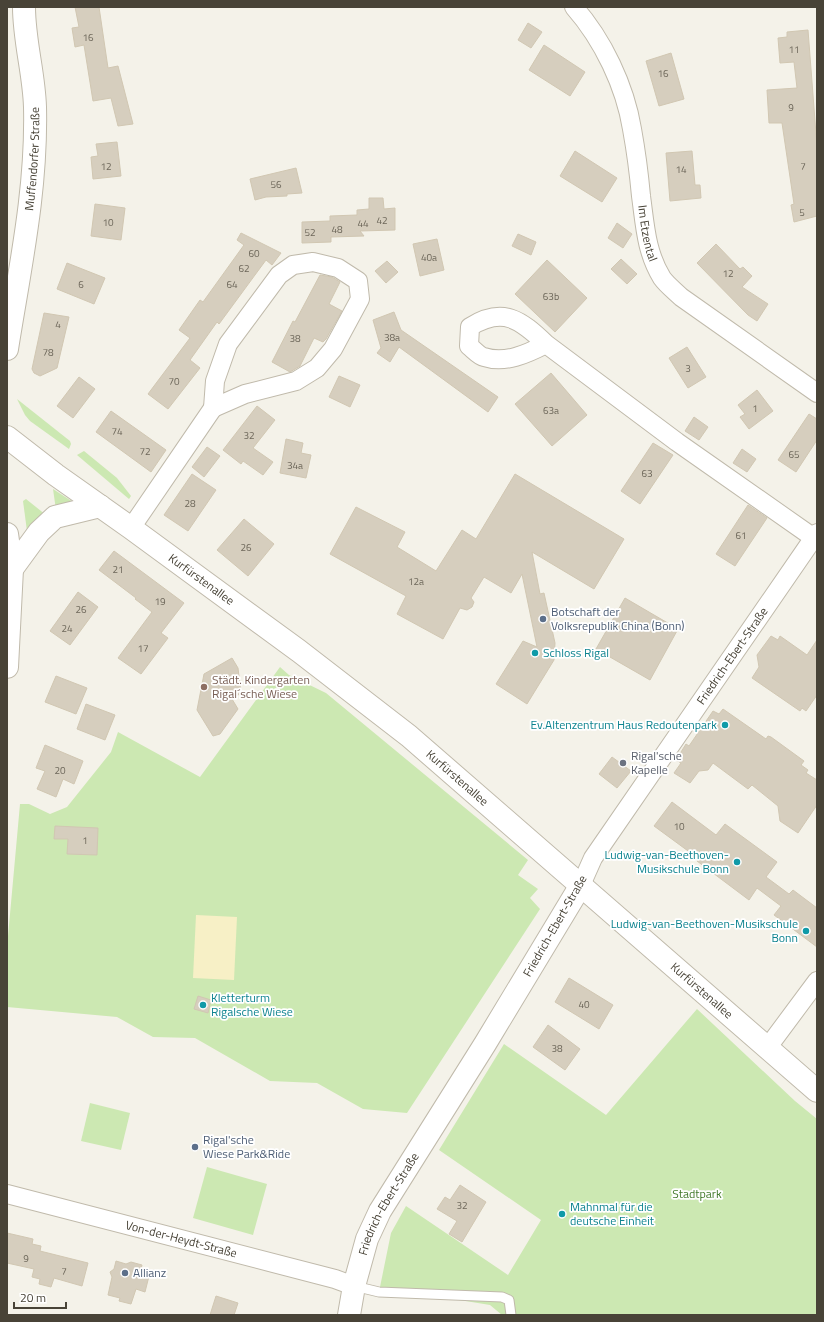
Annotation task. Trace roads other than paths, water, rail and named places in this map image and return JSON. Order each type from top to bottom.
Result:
[{"type":"street","name":"Muffendorfer Straße","points":[[7,349],[10,312],[25,246],[32,186],[34,106],[24,7]]},
{"type":"street","name":"Im Etzental","points":[[574,7],[585,20],[607,57],[620,87],[632,128],[645,234],[654,263],[663,279],[681,297],[817,393]]},
{"type":"street","points":[[131,528],[213,408],[215,381],[228,344],[279,275],[293,265],[313,262],[338,268],[358,281],[360,299],[333,349],[317,368],[296,381],[246,394],[213,408]]},
{"type":"street","name":"Friedrich-Ebert-Straße","points":[[350,1315],[354,1286],[366,1239],[390,1192],[485,1044],[580,885],[593,858],[815,535],[677,442],[546,344]]},
{"type":"street","name":"Kurfürstenallee","points":[[7,437],[56,475],[299,651],[409,736],[768,1047],[817,1092]]},
{"type":"street","points":[[12,569],[39,532],[55,517],[100,506]]},
{"type":"street","points":[[7,534],[12,569],[7,667]]},
{"type":"street","points":[[768,1047],[817,981]]},
{"type":"street","name":"Von-der-Heydt-Straße","points":[[7,1194],[335,1279],[354,1286]]},
{"type":"lane","points":[[354,1286],[379,1292],[502,1297],[509,1300],[511,1315]]},
{"type":"place","name":"Botschaft der Volksrepublik China (Bonn)","points":[[543,619]]},
{"type":"place","name":"Schloss Rigal","points":[[535,653]]},
{"type":"place","name":"Städt. Kindergarten Rigal´sche Wiese","points":[[204,687]]},
{"type":"place","name":"Ev.Altenzentrum Haus Redoutenpark","points":[[725,725]]},
{"type":"place","name":"Rigal'sche Kapelle","points":[[623,763]]},
{"type":"place","name":"Ludwig-van-Beethoven- Musikschule Bonn","points":[[737,862]]},
{"type":"place","name":"Ludwig-van-Beethoven-Musikschule Bonn","points":[[806,931]]},
{"type":"place","name":"Kletterturm Rigalsche Wiese","points":[[203,1005]]},
{"type":"place","name":"Rigal'sche Wiese Park&Ride","points":[[195,1147]]},
{"type":"place","name":"Mahnmal für die deutsche Einheit","points":[[562,1214]]},
{"type":"place","name":"Allianz","points":[[125,1273]]},
{"type":"park label","name":"Stadtpark","points":[[697,1194]]}]
